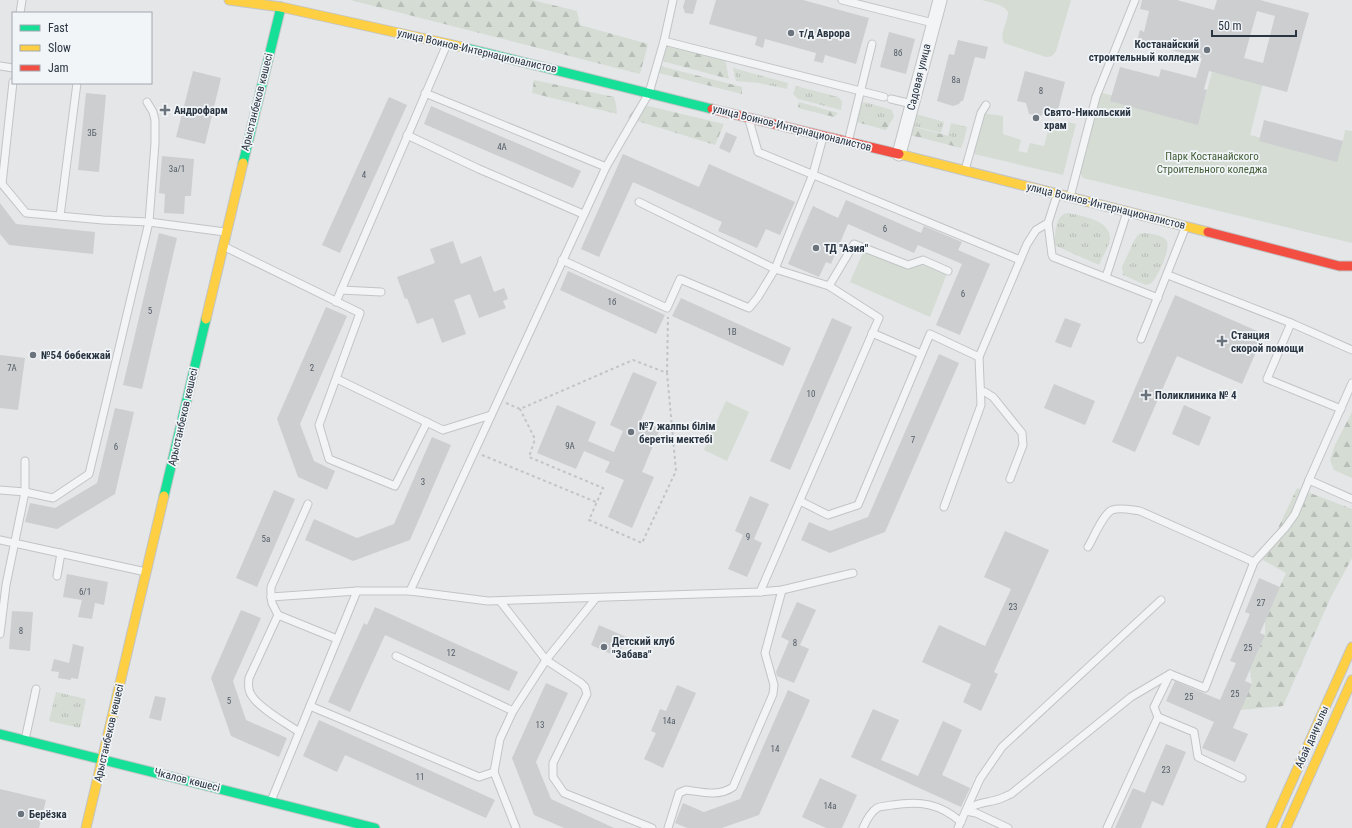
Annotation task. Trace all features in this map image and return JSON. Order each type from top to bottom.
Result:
[{"type":"street","name":"улица Воинов-Интернационалистов","points":[[229,0],[281,3],[965,170],[1339,266],[1352,266]]},
{"type":"street","name":"Садовая улица","points":[[899,154],[940,0]]},
{"type":"street","name":"Арыстанбеков көшесі","points":[[86,828],[222,246],[281,3]]},
{"type":"street","name":"Абай даңғылы","points":[[1271,828],[1352,647]]},
{"type":"street","name":"Абай даңғылы","points":[[1286,828],[1352,680]]},
{"type":"street","name":"Чкалов көшесі","points":[[0,734],[375,828]]},
{"type":"lane","points":[[20,12],[22,0]]},
{"type":"lane","points":[[410,591],[583,214],[606,167],[649,93],[664,41],[673,0]]},
{"type":"lane","points":[[842,0],[933,23]]},
{"type":"lane","points":[[1070,197],[1096,97],[1135,0]]},
{"type":"lane","points":[[664,41],[912,104]]},
{"type":"lane","points":[[336,302],[447,43]]},
{"type":"lane","points":[[848,142],[872,44]]},
{"type":"lane","points":[[0,66],[12,68]]},
{"type":"lane","points":[[13,84],[2,184],[26,213],[103,220],[149,222],[226,232]]},
{"type":"lane","points":[[60,216],[77,84]]},
{"type":"lane","points":[[425,93],[606,167]]},
{"type":"lane","points":[[0,490],[25,492],[53,498],[89,474],[149,222],[156,143],[155,120],[153,112],[147,102]]},
{"type":"lane","points":[[965,170],[981,113],[986,105]]},
{"type":"lane","points":[[748,118],[758,152],[1020,260]]},
{"type":"lane","points":[[407,135],[479,169],[583,214]]},
{"type":"lane","points":[[562,260],[667,308],[680,279],[749,308],[758,297],[775,269],[813,174],[823,136]]},
{"type":"lane","points":[[1057,194],[1048,223],[1050,248],[1053,257],[1158,298]]},
{"type":"lane","points":[[639,202],[775,269],[829,286],[878,318],[760,592]]},
{"type":"lane","points":[[1106,277],[1127,212]]},
{"type":"lane","points":[[944,507],[981,405],[979,357],[1027,244],[1036,230],[1048,223]]},
{"type":"lane","points":[[1141,339],[1168,275],[1186,226]]},
{"type":"lane","points":[[829,286],[854,244],[908,265],[923,260],[948,271]]},
{"type":"lane","points":[[222,246],[360,313],[320,425],[329,459],[396,486],[427,422]]},
{"type":"lane","points":[[1168,275],[1291,323],[1352,350]]},
{"type":"lane","points":[[341,290],[381,292]]},
{"type":"lane","points":[[1291,323],[1267,379],[1341,409]]},
{"type":"lane","points":[[872,333],[921,354]]},
{"type":"lane","points":[[800,501],[828,515],[858,505],[930,334],[979,357]]},
{"type":"lane","points":[[337,379],[443,430],[491,415]]},
{"type":"lane","points":[[1170,674],[1205,688],[1254,562],[1285,528],[1295,514],[1352,383]]},
{"type":"lane","points":[[981,391],[993,397],[1022,433],[1023,445],[1010,479]]},
{"type":"lane","points":[[0,634],[13,543],[25,492],[25,461]]},
{"type":"lane","points":[[1310,480],[1352,498]]},
{"type":"lane","points":[[299,732],[257,703],[251,695],[248,686],[249,678],[278,615],[271,597],[272,588],[308,504]]},
{"type":"lane","points":[[1088,547],[1104,518],[1110,511],[1125,508],[1140,511],[1254,562]]},
{"type":"lane","points":[[0,540],[147,572]]},
{"type":"lane","points":[[57,576],[62,553]]},
{"type":"lane","points":[[271,597],[357,591],[410,591],[488,601],[500,601],[760,592],[782,590],[853,573]]},
{"type":"lane","points":[[668,828],[679,793],[686,790],[719,794],[726,792],[732,787],[773,694],[774,685],[765,653],[782,590]]},
{"type":"lane","points":[[271,802],[357,591]]},
{"type":"lane","points":[[516,828],[494,772],[500,739],[514,711],[546,660],[596,598]]},
{"type":"lane","points":[[960,825],[980,779],[1002,747],[1161,600]]},
{"type":"lane","points":[[500,601],[546,660],[585,687],[587,694],[553,763],[553,777],[564,793],[652,828]]},
{"type":"lane","points":[[278,615],[337,639]]},
{"type":"lane","points":[[396,656],[514,711]]},
{"type":"lane","points":[[1170,674],[1154,707],[1158,717],[1194,732],[1198,757],[1242,778]]},
{"type":"lane","points":[[966,811],[983,802],[997,800],[1011,794],[1131,697],[1170,674]]},
{"type":"lane","points":[[25,740],[36,689]]},
{"type":"lane","points":[[310,706],[479,777],[494,772]]},
{"type":"lane","points":[[1106,828],[1158,717]]},
{"type":"lane","points":[[863,828],[866,821],[878,808],[922,802],[952,814],[960,825]]},
{"type":"lane","points":[[966,811],[976,813],[1008,828]]},
{"type":"path","points":[[498,400],[520,409],[535,439],[529,457],[603,488],[589,520],[642,543],[676,472],[667,373],[667,308]]},
{"type":"path","points":[[520,409],[633,360],[667,373]]},
{"type":"path","points":[[474,452],[596,502]]},
{"type":"green space","points":[[350,0],[532,0],[577,11],[580,25],[648,44],[640,74]]},
{"type":"green space","points":[[982,0],[1071,0],[1055,53],[1052,56],[1046,57],[1004,43],[1003,32],[1008,12],[1000,5]]},
{"type":"green space","points":[[667,45],[725,59],[729,79],[662,61]]},
{"type":"green space","points":[[660,66],[742,87],[742,94],[659,73]]},
{"type":"green space","points":[[733,68],[788,83],[787,89],[759,83],[736,81]]},
{"type":"green space","name":"Парк Костанайского Строительного коледжа","points":[[1212,72],[1263,83],[1250,135],[1334,157],[1343,141],[1345,130],[1352,131],[1352,243],[1083,178],[1079,170],[1098,92],[1200,117]]},
{"type":"green space","points":[[534,80],[614,97],[617,114],[532,93]]},
{"type":"green space","points":[[796,86],[838,97],[842,101],[841,110],[798,99],[793,94]]},
{"type":"green space","points":[[799,102],[838,113],[834,117],[798,108]]},
{"type":"green space","points":[[864,102],[892,110],[894,117],[890,123],[853,113],[857,105]]},
{"type":"green space","points":[[648,106],[724,124],[715,145],[628,118],[635,108]]},
{"type":"green space","points":[[853,113],[890,123],[886,130],[853,121]]},
{"type":"green space","points":[[981,113],[1003,116],[1003,134],[1021,140],[1018,151],[1027,153],[1030,143],[1044,146],[1048,131],[1063,121],[1076,124],[1063,175],[970,153]]},
{"type":"green space","points":[[916,114],[944,122],[941,133],[913,126]]},
{"type":"green space","points":[[951,123],[967,127],[964,140],[948,136]]},
{"type":"green space","points":[[907,125],[964,140],[961,148],[910,135]]},
{"type":"green space","points":[[1068,213],[1094,220],[1106,227],[1110,239],[1099,265],[1054,245],[1058,221],[1063,214]]},
{"type":"green space","points":[[1145,233],[1162,237],[1167,243],[1166,253],[1159,272],[1150,284],[1146,285],[1123,275],[1122,267],[1135,239],[1139,234]]},
{"type":"green space","points":[[864,250],[908,268],[923,263],[948,271],[930,317],[850,282]]},
{"type":"green space","points":[[726,401],[749,412],[727,461],[704,450]]},
{"type":"green space","points":[[1352,412],[1352,478],[1334,470],[1330,460],[1335,445]]},
{"type":"green space","points":[[1297,488],[1352,509],[1352,558],[1330,599],[1283,706],[1240,710],[1252,684],[1250,670],[1265,635],[1265,621],[1286,573],[1263,560]]},
{"type":"green space","points":[[56,692],[86,699],[80,728],[49,721]]},
{"type":"building","points":[[685,0],[697,0],[693,14],[685,13],[683,7]]},
{"type":"building","name":"т/д Аврора","points":[[716,0],[803,0],[869,18],[856,64],[825,55],[823,63],[814,61],[816,53],[765,39],[763,48],[755,45],[757,37],[709,24]]},
{"type":"building","points":[[1142,0],[1177,0],[1214,10],[1217,0],[1260,0],[1309,13],[1287,92],[1209,71],[1204,89],[1207,90],[1198,125],[1110,101],[1120,67],[1159,77],[1161,69],[1196,78],[1202,58],[1137,41],[1140,30],[1144,32],[1149,11],[1140,9]],"holes":[[[1257,11],[1275,16],[1263,63],[1244,58]]]},
{"type":"building","points":[[889,32],[915,39],[906,74],[880,67]]},
{"type":"building","points":[[958,40],[988,47],[985,59],[975,57],[963,101],[953,106],[937,101],[949,54],[954,55]]},
{"type":"building","points":[[193,71],[221,78],[205,144],[176,137]]},
{"type":"building","points":[[1025,71],[1065,82],[1058,110],[1049,108],[1041,116],[1029,114],[1026,103],[1017,101]]},
{"type":"building","points":[[86,93],[106,95],[99,172],[78,170]]},
{"type":"building","points":[[389,97],[407,105],[340,253],[322,245]]},
{"type":"building","points":[[431,106],[581,171],[573,188],[424,124]]},
{"type":"building","points":[[1264,120],[1343,141],[1337,162],[1259,141]]},
{"type":"building","points":[[726,132],[737,137],[730,153],[719,148]]},
{"type":"building","points":[[623,154],[699,187],[709,164],[795,202],[780,235],[766,229],[757,248],[718,231],[722,222],[633,182],[599,257],[581,249]]},
{"type":"building","points":[[162,156],[194,159],[191,196],[185,196],[184,214],[164,213],[165,194],[159,193]]},
{"type":"building","points":[[846,200],[921,233],[924,226],[962,242],[958,250],[990,264],[960,335],[936,325],[962,264],[918,245],[914,253],[848,224],[831,264],[826,262],[819,277],[788,264],[813,206],[838,218]]},
{"type":"building","points":[[0,203],[16,224],[95,232],[93,254],[9,245],[0,234]]},
{"type":"building","points":[[159,233],[177,238],[142,389],[123,385]]},
{"type":"building","points":[[453,241],[461,264],[481,256],[494,292],[504,288],[508,299],[503,301],[506,308],[479,318],[470,294],[454,300],[466,334],[442,343],[433,318],[417,324],[407,298],[405,299],[397,277],[435,263],[430,249]]},
{"type":"building","points":[[568,271],[665,315],[656,334],[560,290]]},
{"type":"building","points":[[1175,295],[1264,334],[1242,384],[1177,356],[1135,452],[1112,442]]},
{"type":"building","points":[[681,298],[791,348],[783,366],[672,316]]},
{"type":"building","points":[[326,307],[347,316],[300,424],[314,461],[335,471],[327,490],[298,477],[277,419]]},
{"type":"building","points":[[832,318],[852,327],[790,470],[770,461]]},
{"type":"building","points":[[1065,318],[1081,324],[1071,348],[1055,342]]},
{"type":"building","points":[[939,354],[959,363],[885,532],[830,553],[801,540],[809,522],[830,531],[868,517]]},
{"type":"building","points":[[0,355],[25,358],[18,410],[0,408]]},
{"type":"building","points":[[633,372],[657,382],[641,420],[660,429],[642,472],[654,477],[632,528],[608,517],[624,480],[605,472],[610,462],[584,451],[576,469],[537,453],[557,405],[596,422],[588,441],[614,452],[623,431],[610,425]]},
{"type":"building","points":[[1054,384],[1095,401],[1085,425],[1044,408]]},
{"type":"building","points":[[1184,405],[1211,417],[1199,446],[1172,434]]},
{"type":"building","points":[[115,408],[134,412],[115,494],[57,529],[25,522],[30,503],[55,508],[97,483]]},
{"type":"building","points":[[432,437],[451,445],[410,540],[353,561],[305,540],[314,519],[357,538],[394,524]]},
{"type":"building","points":[[274,490],[295,499],[257,587],[236,578]]},
{"type":"building","points":[[750,496],[769,504],[754,539],[762,543],[747,577],[728,569],[743,535],[735,531]]},
{"type":"building","points":[[1005,531],[1049,550],[994,672],[998,674],[981,711],[963,702],[971,684],[922,662],[939,625],[985,646],[1011,589],[984,577]]},
{"type":"building","points":[[67,574],[108,582],[104,605],[95,603],[92,619],[78,617],[82,600],[63,597]]},
{"type":"building","points":[[1259,578],[1280,587],[1260,633],[1265,635],[1245,681],[1252,684],[1233,728],[1248,734],[1235,762],[1202,748],[1214,722],[1166,701],[1175,681],[1220,700],[1236,663],[1230,661],[1250,614],[1245,612]]},
{"type":"building","points":[[797,602],[816,610],[800,645],[809,649],[794,683],[777,676],[776,672],[789,641],[781,637]]},
{"type":"building","points":[[375,607],[518,672],[509,691],[385,635],[350,712],[328,702],[364,623],[367,625]]},
{"type":"building","points":[[241,610],[261,618],[233,681],[246,720],[287,738],[279,757],[231,736],[211,678]]},
{"type":"building","points":[[12,611],[33,612],[30,651],[9,649]]},
{"type":"building","points":[[599,625],[626,637],[618,657],[591,645]]},
{"type":"building","points":[[73,644],[84,647],[78,679],[71,678],[71,680],[58,678],[59,672],[51,671],[54,659],[69,663]]},
{"type":"building","points":[[546,683],[568,693],[536,762],[551,799],[614,828],[564,828],[534,815],[512,758]]},
{"type":"building","points":[[677,685],[696,693],[663,768],[644,759],[656,733],[651,731],[660,709],[666,711]]},
{"type":"building","points":[[788,690],[810,700],[759,815],[722,828],[687,828],[675,823],[683,803],[704,812],[740,799]]},
{"type":"building","points":[[155,696],[166,698],[161,721],[149,718]]},
{"type":"building","points":[[873,709],[899,720],[881,760],[918,776],[943,721],[962,730],[942,775],[970,788],[961,807],[851,757]]},
{"type":"building","points":[[319,720],[495,800],[486,818],[345,755],[337,772],[303,756]]},
{"type":"building","points":[[1166,744],[1186,752],[1163,806],[1152,801],[1141,828],[1115,828],[1133,788],[1145,793]]},
{"type":"building","points":[[820,778],[857,795],[842,828],[826,828],[802,817]]},
{"type":"building","name":"Берёзка","points":[[0,789],[46,800],[39,828],[0,828]]},
{"type":"traffic: fast","points":[[243,163],[281,7]]},
{"type":"traffic: fast","points":[[462,47],[712,109]]},
{"type":"traffic: fast","points":[[164,496],[206,319]]},
{"type":"traffic: fast","points":[[0,734],[375,828]]},
{"type":"traffic: slow","points":[[229,0],[281,7],[462,47]]},
{"type":"traffic: slow","points":[[899,154],[1208,232]]},
{"type":"traffic: slow","points":[[206,319],[243,163]]},
{"type":"traffic: slow","points":[[86,828],[164,496]]},
{"type":"traffic: slow","points":[[1271,828],[1352,647]]},
{"type":"traffic: slow","points":[[1286,828],[1352,680]]},
{"type":"traffic: jam","points":[[712,109],[899,154]]},
{"type":"traffic: jam","points":[[1208,232],[1339,266],[1352,266]]},
{"type":"place","name":"т/д Аврора","points":[[791,33]]},
{"type":"place","name":"Костанайский строительный колледж","points":[[1207,50]]},
{"type":"place","name":"Андрофарм","points":[[165,110]]},
{"type":"place","name":"Свято-Никольский храм","points":[[1036,118]]},
{"type":"place","name":"ТД \"Азия\"","points":[[816,248]]},
{"type":"place","name":"Станция скорой помощи","points":[[1222,341]]},
{"type":"place","name":"№54 бөбекжай","points":[[33,355]]},
{"type":"place","name":"Поликлиника № 4","points":[[1146,395]]},
{"type":"place","name":"№7 жалпы білім беретін мектебі","points":[[631,432]]},
{"type":"place","name":"Детский клуб \"Забава\"","points":[[604,647]]},
{"type":"place","name":"Берёзка","points":[[21,814]]}]
